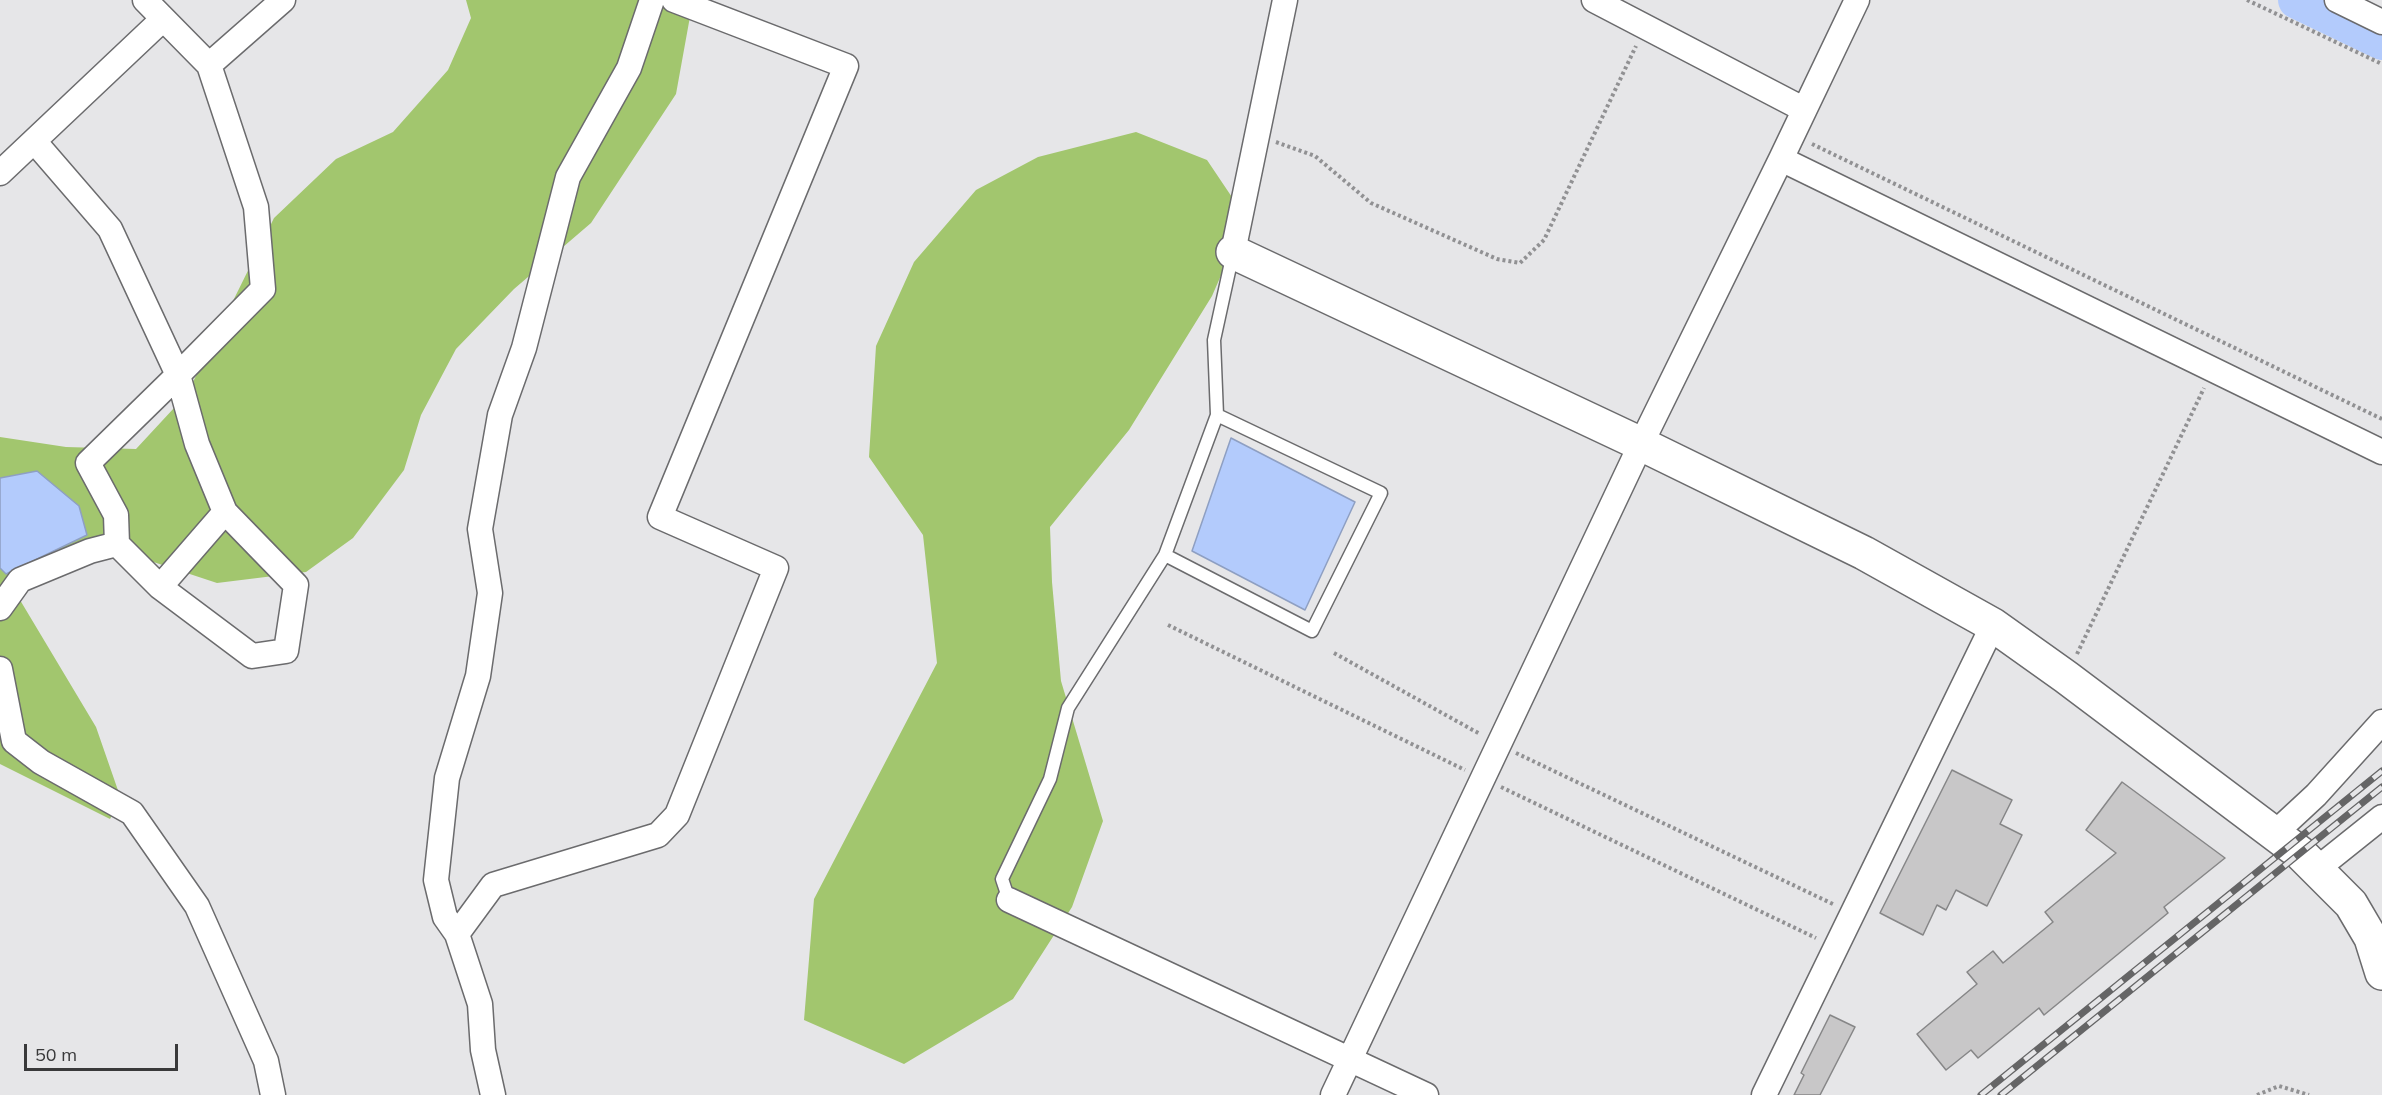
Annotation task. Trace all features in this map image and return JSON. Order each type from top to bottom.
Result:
[{"type":"street","points":[[34,141],[110,229],[178,375],[197,444],[225,512],[296,585],[286,651],[252,656],[159,587],[117,544],[116,515],[88,463],[178,375],[263,289],[256,207],[209,65],[145,0]]},
{"type":"street","points":[[209,65],[283,0]]},
{"type":"street","points":[[493,1095],[483,1050],[480,1004],[457,934],[445,917],[436,880],[447,778],[478,676],[490,593],[480,529],[500,415],[524,348],[568,177],[629,68],[652,0]]},
{"type":"street","points":[[457,934],[493,885],[658,836],[677,815],[776,568],[660,517],[846,66],[674,0]]},
{"type":"street","points":[[1285,0],[1233,252],[1641,444],[1864,553],[1993,625],[2066,676],[2275,833],[2317,869],[2351,904],[2371,938],[2382,973]]},
{"type":"street","points":[[1594,0],[1803,109]]},
{"type":"street","points":[[1333,1095],[1641,444],[1857,0]]},
{"type":"street","points":[[2337,0],[2382,22]]},
{"type":"street","points":[[0,173],[163,19]]},
{"type":"street","points":[[1781,159],[2382,452]]},
{"type":"street","points":[[159,587],[225,512]]},
{"type":"street","points":[[0,608],[20,580],[90,552],[117,544]]},
{"type":"street","points":[[1764,1095],[1993,625]]},
{"type":"street","points":[[0,669],[14,741],[42,762],[132,813],[196,906],[266,1061],[273,1095]]},
{"type":"street","points":[[2275,833],[2316,795],[2382,722]]},
{"type":"street","points":[[2317,869],[2382,817]]},
{"type":"street","points":[[1009,900],[1426,1095]]},
{"type":"lane","points":[[1009,900],[1002,879],[1050,779],[1068,708],[1165,555],[1217,415],[1214,340],[1233,252]]},
{"type":"lane","points":[[1165,555],[1312,631],[1381,493],[1217,415]]},
{"type":"path","points":[[2247,0],[2382,64]]},
{"type":"path","points":[[1257,135],[1315,156],[1371,203],[1497,259],[1520,263],[1544,240],[1645,27]]},
{"type":"path","points":[[1792,134],[2382,419]]},
{"type":"path","points":[[2066,676],[2213,370]]},
{"type":"path","points":[[1334,653],[1499,744],[1853,913]]},
{"type":"path","points":[[2257,1095],[2279,1086],[2308,1095]]},
{"type":"green space","points":[[466,0],[693,0],[676,94],[591,223],[514,289],[456,349],[421,415],[404,470],[353,538],[306,572],[217,583],[105,546],[13,552],[14,590],[96,727],[121,799],[110,819],[0,764],[0,437],[66,447],[136,449],[187,394],[274,218],[336,159],[393,132],[448,70],[471,18]]},
{"type":"green space","points":[[1136,132],[1207,160],[1246,218],[1212,296],[1129,430],[1050,527],[1052,582],[1061,681],[1103,821],[1072,907],[1013,999],[904,1064],[804,1020],[814,899],[937,663],[923,535],[869,457],[876,346],[914,262],[976,190],[1038,157]]},
{"type":"water","points":[[1231,438],[1355,502],[1305,610],[1192,551]]},
{"type":"water","points":[[37,471],[79,506],[87,535],[6,574],[0,568],[0,478]]},
{"type":"building","points":[[1952,770],[2012,800],[2000,824],[2022,835],[1987,906],[1956,890],[1946,910],[1937,905],[1923,935],[1880,913]]},
{"type":"building","points":[[2122,782],[2225,858],[2164,907],[2168,913],[2044,1015],[2039,1008],[1978,1058],[1971,1050],[1946,1070],[1917,1034],[1977,984],[1967,972],[1993,951],[2003,963],[2053,922],[2045,912],[2116,853],[2086,830]]},
{"type":"building","points":[[1830,1015],[1855,1027],[1820,1095],[1794,1095],[1804,1075],[1801,1073]]},
{"type":"waterway","points":[[2297,0],[2382,41]]},
{"type":"railway","points":[[1981,1095],[2382,771]]},
{"type":"railway","points":[[2001,1095],[2382,787]]}]
